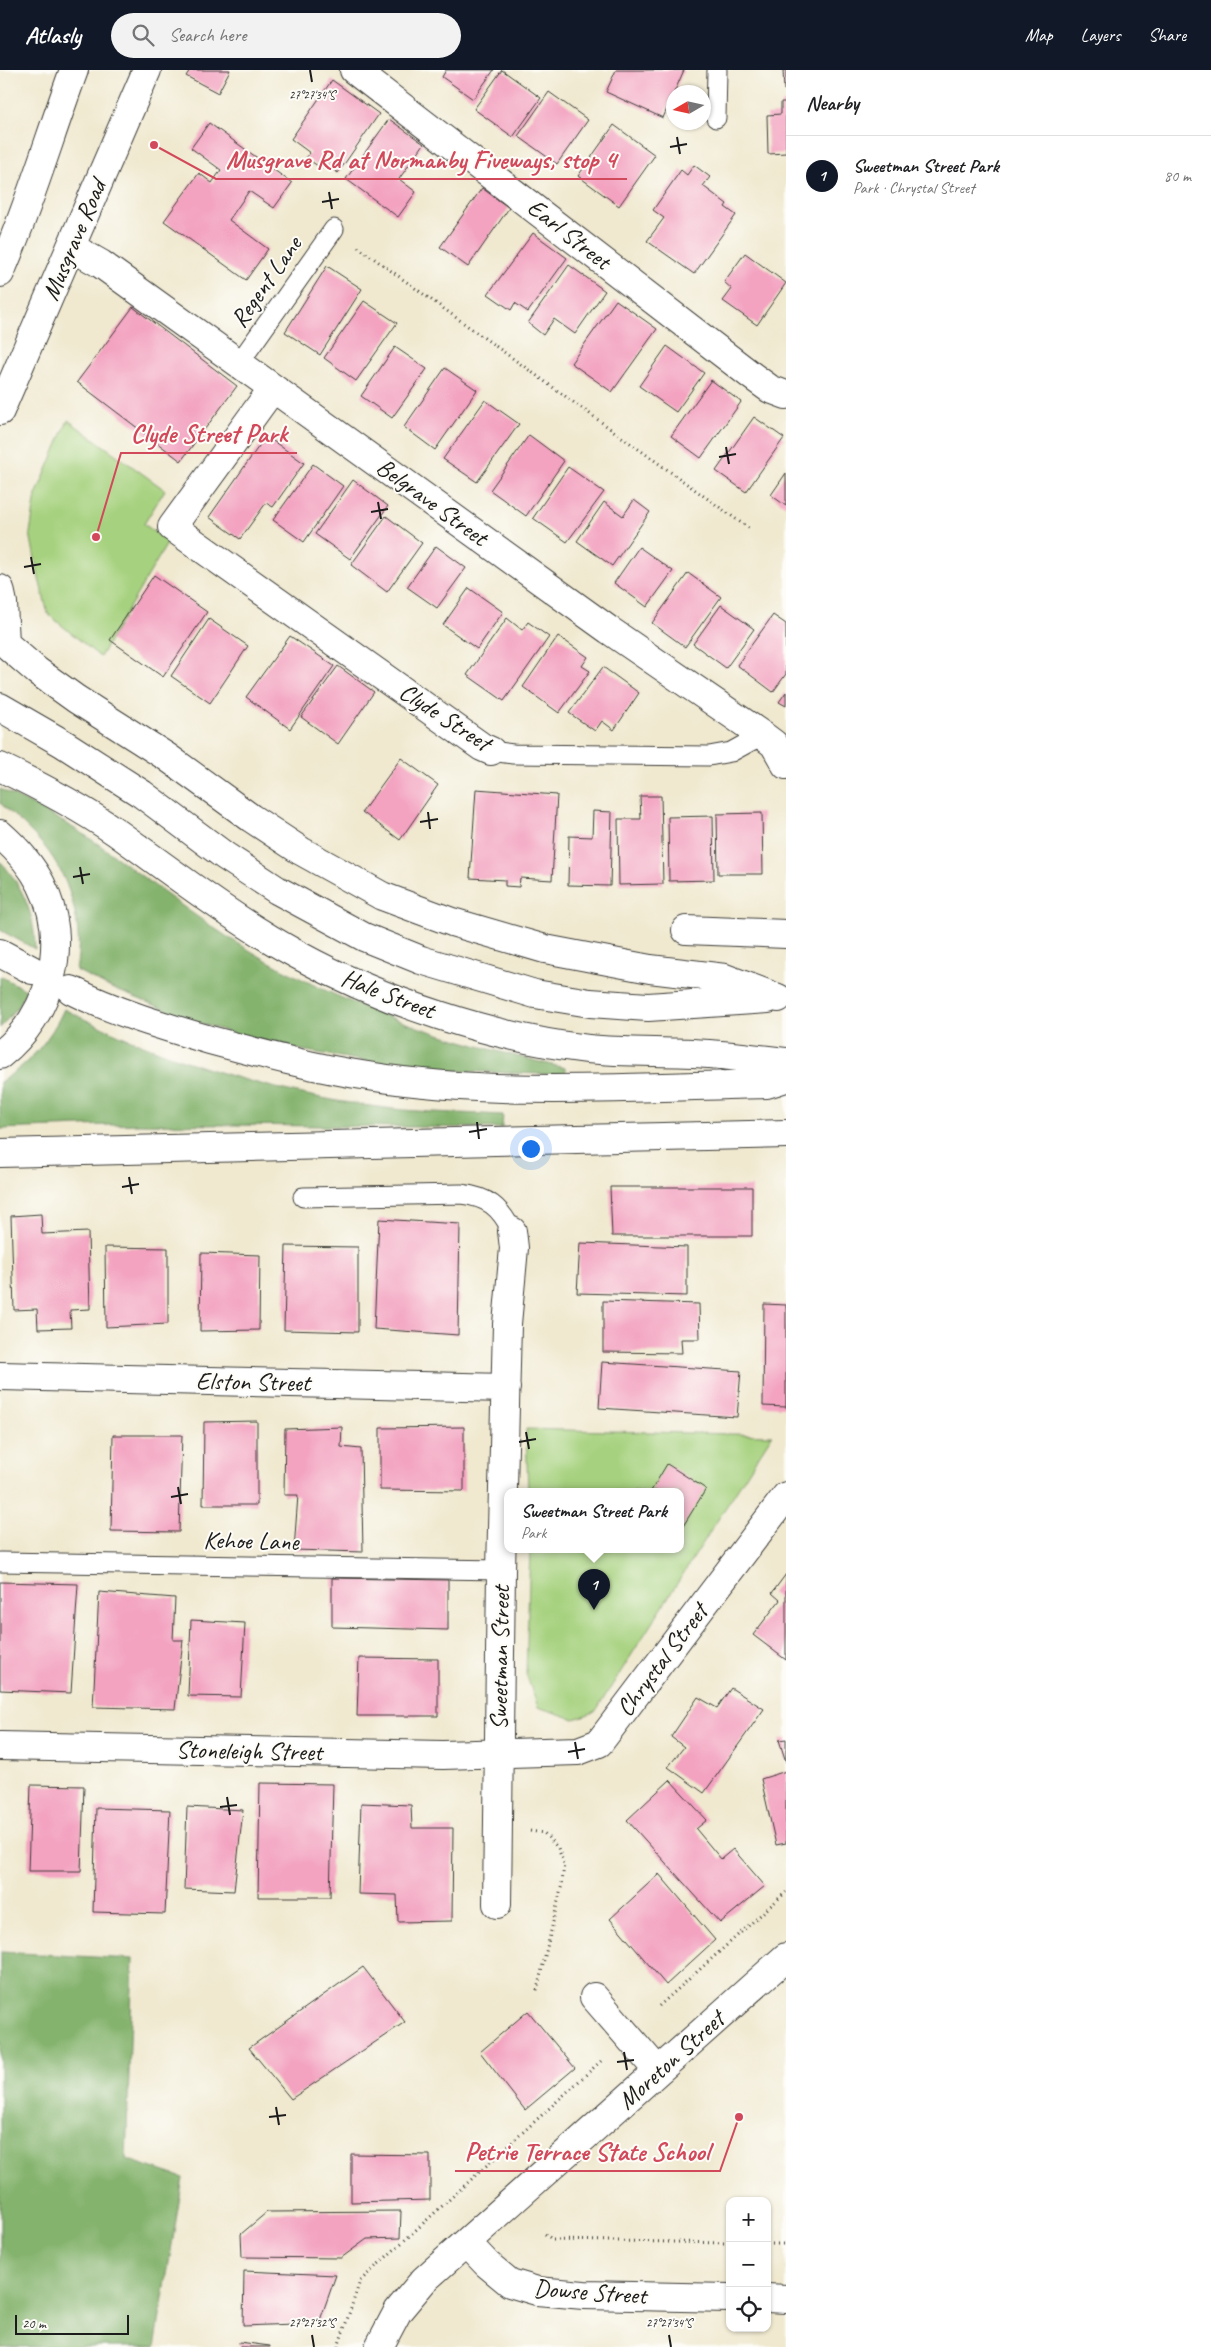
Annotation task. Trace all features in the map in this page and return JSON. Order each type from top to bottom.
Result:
[{"type":"main road","points":[[0,273],[19,229],[42,156],[74,70]]},
{"type":"main road","name":"Musgrave Road","points":[[0,411],[147,70]]},
{"type":"main road","name":"Earl Street","points":[[354,70],[752,376],[770,389],[786,395]]},
{"type":"main road","name":"Belgrave Street","points":[[71,247],[101,264],[609,630],[762,735],[774,744],[786,765]]},
{"type":"main road","name":"Clyde Street","points":[[273,388],[172,527],[482,747],[491,751]]},
{"type":"main road","points":[[0,589],[3,603],[2,641],[37,670],[76,699],[167,757],[251,818],[301,851],[382,896],[452,922],[545,949],[650,969],[725,978],[782,998]]},
{"type":"main road","name":"Hale Street","points":[[0,708],[64,744],[142,794],[225,856],[277,890],[364,937],[421,960],[535,994],[590,1004],[648,1007],[782,998]]},
{"type":"main road","name":"Hale Street","points":[[0,767],[41,787],[116,832],[200,894],[253,929],[345,979],[406,1003],[525,1038],[587,1048],[646,1053],[707,1054],[786,1062]]},
{"type":"main road","points":[[0,834],[27,861],[41,884],[51,910],[55,936],[54,963],[37,1014],[22,1036],[0,1055]]},
{"type":"main road","points":[[686,930],[786,934]]},
{"type":"main road","points":[[0,953],[32,970]]},
{"type":"main road","points":[[71,990],[99,1004],[138,1018],[213,1040],[306,1064],[377,1078],[475,1086],[554,1089],[767,1084],[786,1078]]},
{"type":"main road","points":[[0,1153],[786,1134]]},
{"type":"main road","name":"Sweetman Street","points":[[497,1904],[501,1570],[507,1324],[514,1248],[512,1232]]},
{"type":"main road","name":"Elston Street","points":[[0,1376],[506,1388]]},
{"type":"main road","name":"Chrystal Street","points":[[498,1754],[578,1751],[599,1743],[786,1496]]},
{"type":"main road","name":"Stoneleigh Street","points":[[0,1746],[433,1755],[498,1754]]},
{"type":"main road","name":"Moreton Street","points":[[379,2347],[398,2311],[424,2280],[786,1957]]},
{"type":"main road","points":[[594,1997],[658,2071]]},
{"type":"main road","name":"Dowse Street","points":[[467,2243],[487,2264],[510,2283],[537,2291],[584,2295],[726,2298]]},
{"type":"main road","points":[[771,2298],[786,2299]]},
{"type":"lane","points":[[716,118],[717,70]]},
{"type":"lane","name":"Regent Lane","points":[[240,363],[334,229]]},
{"type":"lane","name":"Clyde Street","points":[[491,751],[513,754],[709,756],[731,752],[762,735]]},
{"type":"lane","points":[[303,1196],[461,1194],[478,1196],[494,1206],[506,1219],[512,1232]]},
{"type":"lane","name":"Kehoe Lane","points":[[0,1562],[501,1570]]},
{"type":"path","points":[[334,229],[751,530]]},
{"type":"path","points":[[498,1829],[538,1831],[544,1834],[558,1848],[564,1864],[562,1884],[536,1994]]},
{"type":"path","points":[[659,2006],[786,1892]]},
{"type":"path","points":[[338,2347],[360,2282],[601,2061]]},
{"type":"path","points":[[545,2234],[553,2240],[726,2243]]},
{"type":"path","points":[[771,2244],[786,2244]]},
{"type":"green space","points":[[68,420],[165,490],[144,524],[168,542],[100,657],[48,614],[30,533],[36,495]]},
{"type":"green space","points":[[0,789],[80,832],[208,924],[282,969],[321,988],[399,1021],[522,1058],[565,1068],[566,1075],[408,1069],[262,1043],[200,1023],[111,988],[76,970],[78,954],[77,921],[62,873],[44,846],[0,803]]},
{"type":"green space","points":[[0,861],[15,881],[26,902],[33,924],[35,949],[0,930]]},
{"type":"green space","points":[[0,976],[26,990],[20,1004],[0,1028]]},
{"type":"green space","points":[[64,1009],[145,1046],[230,1075],[273,1087],[360,1105],[429,1112],[503,1115],[502,1128],[137,1124],[0,1129],[0,1082],[11,1075],[38,1050],[52,1031]]},
{"type":"green space","points":[[526,1429],[772,1435],[595,1712],[574,1719],[538,1707],[526,1674],[530,1553],[684,1553],[684,1488],[528,1488]]},
{"type":"green space","points":[[0,1952],[133,1959],[126,2159],[183,2178],[155,2347],[0,2347]]},
{"type":"building","points":[[190,70],[230,70],[218,93],[186,76]]},
{"type":"building","points":[[446,70],[494,70],[473,99],[442,77]]},
{"type":"building","points":[[502,70],[541,98],[513,137],[474,109]]},
{"type":"building","points":[[616,70],[684,70],[677,85],[666,85],[666,111],[663,118],[606,92]]},
{"type":"building","points":[[783,70],[786,70],[786,90],[784,90]]},
{"type":"building","points":[[332,80],[379,114],[338,173],[325,164],[321,168],[306,158],[310,153],[291,139]]},
{"type":"building","points":[[549,92],[588,120],[557,164],[518,136]]},
{"type":"building","points":[[781,102],[786,102],[786,153],[768,154],[767,115],[781,114]]},
{"type":"building","points":[[389,119],[424,144],[399,179],[416,192],[398,217],[346,179]]},
{"type":"building","points":[[209,123],[292,183],[274,208],[249,191],[229,220],[268,249],[246,280],[164,221],[199,173],[212,183],[221,170],[191,148]]},
{"type":"building","points":[[614,125],[655,155],[619,206],[578,176]]},
{"type":"building","points":[[694,165],[710,177],[703,186],[727,204],[725,207],[736,215],[694,274],[647,241],[664,218],[653,210],[681,170],[687,175]]},
{"type":"building","points":[[482,188],[509,208],[468,267],[440,247]]},
{"type":"building","points":[[533,233],[567,258],[528,312],[515,303],[511,310],[488,294]]},
{"type":"building","points":[[745,253],[786,283],[757,325],[723,301],[732,289],[724,282]]},
{"type":"building","points":[[569,265],[605,291],[575,334],[554,319],[543,335],[528,323]]},
{"type":"building","points":[[327,266],[362,289],[320,355],[285,332]]},
{"type":"building","points":[[616,300],[657,329],[612,392],[571,363]]},
{"type":"building","points":[[364,301],[397,323],[356,381],[324,358]]},
{"type":"building","points":[[133,307],[237,386],[181,461],[77,382]]},
{"type":"building","points":[[667,346],[704,373],[676,412],[639,386]]},
{"type":"building","points":[[395,347],[427,369],[392,418],[361,396]]},
{"type":"building","points":[[445,368],[477,390],[435,450],[404,427]]},
{"type":"building","points":[[711,380],[741,402],[701,458],[671,436]]},
{"type":"building","points":[[485,400],[519,424],[477,482],[443,459]]},
{"type":"building","points":[[754,417],[784,438],[746,492],[716,471]]},
{"type":"building","points":[[529,435],[564,461],[526,516],[490,490]]},
{"type":"building","points":[[266,436],[304,463],[273,507],[266,503],[240,539],[209,517]]},
{"type":"building","points":[[313,464],[343,486],[304,542],[273,520]]},
{"type":"building","points":[[568,467],[604,492],[567,542],[533,518]]},
{"type":"building","points":[[786,473],[786,506],[771,495]]},
{"type":"building","points":[[353,480],[388,506],[350,559],[315,534]]},
{"type":"building","points":[[634,500],[650,512],[612,566],[577,541],[604,502],[623,516]]},
{"type":"building","points":[[386,516],[422,543],[387,592],[351,565]]},
{"type":"building","points":[[436,546],[466,568],[437,608],[407,587]]},
{"type":"building","points":[[639,547],[673,571],[647,607],[614,583]]},
{"type":"building","points":[[688,573],[721,597],[685,647],[652,623]]},
{"type":"building","points":[[154,575],[207,612],[163,677],[110,640]]},
{"type":"building","points":[[469,588],[503,612],[477,649],[443,625]]},
{"type":"building","points":[[721,605],[754,629],[726,668],[693,644]]},
{"type":"building","points":[[773,615],[786,624],[786,674],[773,692],[737,665]]},
{"type":"building","points":[[507,618],[522,630],[528,622],[549,637],[504,701],[467,675]]},
{"type":"building","points":[[209,619],[248,646],[210,703],[171,676]]},
{"type":"building","points":[[290,636],[334,666],[290,729],[246,697]]},
{"type":"building","points":[[558,636],[588,657],[582,666],[590,671],[559,713],[523,687]]},
{"type":"building","points":[[338,666],[374,692],[338,744],[301,717]]},
{"type":"building","points":[[603,667],[639,693],[614,730],[602,721],[595,731],[569,713]]},
{"type":"building","points":[[786,692],[786,706],[779,702]]},
{"type":"building","points":[[401,758],[438,785],[400,840],[362,812]]},
{"type":"building","points":[[476,789],[557,795],[552,880],[520,878],[519,887],[505,886],[505,880],[470,878]]},
{"type":"building","points":[[640,796],[661,796],[663,884],[619,885],[618,819],[641,819]]},
{"type":"building","points":[[593,811],[612,812],[610,886],[568,885],[569,836],[592,837]]},
{"type":"building","points":[[762,813],[763,874],[718,874],[717,814]]},
{"type":"building","points":[[713,816],[714,880],[669,881],[668,817]]},
{"type":"building","points":[[610,1187],[752,1187],[752,1236],[612,1236]]},
{"type":"building","points":[[41,1214],[42,1234],[88,1232],[90,1309],[70,1310],[71,1328],[38,1329],[37,1309],[14,1310],[11,1216]]},
{"type":"building","points":[[379,1219],[460,1224],[458,1335],[374,1329]]},
{"type":"building","points":[[580,1243],[687,1247],[687,1296],[577,1293]]},
{"type":"building","points":[[286,1246],[358,1247],[358,1332],[284,1330]]},
{"type":"building","points":[[105,1247],[168,1248],[168,1324],[106,1327]]},
{"type":"building","points":[[201,1253],[260,1255],[259,1330],[200,1331]]},
{"type":"building","points":[[603,1301],[699,1304],[700,1339],[681,1339],[682,1353],[603,1352]]},
{"type":"building","points":[[764,1304],[786,1305],[786,1407],[763,1406]]},
{"type":"building","points":[[602,1362],[741,1371],[737,1417],[599,1408]]},
{"type":"building","points":[[257,1421],[257,1505],[203,1505],[204,1422]]},
{"type":"building","points":[[342,1427],[341,1447],[361,1449],[363,1552],[294,1550],[298,1495],[284,1495],[285,1429]]},
{"type":"building","points":[[464,1427],[464,1491],[380,1490],[380,1428]]},
{"type":"building","points":[[113,1435],[182,1435],[179,1532],[111,1531]]},
{"type":"building","points":[[667,1464],[706,1489],[684,1525],[684,1488],[653,1488]]},
{"type":"building","points":[[786,1574],[786,1660],[753,1635],[780,1600],[772,1593]]},
{"type":"building","points":[[332,1578],[448,1580],[448,1630],[332,1627]]},
{"type":"building","points":[[0,1582],[78,1584],[71,1693],[0,1690]]},
{"type":"building","points":[[99,1592],[175,1598],[173,1640],[183,1640],[175,1709],[93,1707]]},
{"type":"building","points":[[191,1620],[245,1623],[241,1697],[188,1696]]},
{"type":"building","points":[[359,1658],[438,1659],[438,1716],[357,1716]]},
{"type":"building","points":[[731,1688],[764,1709],[704,1793],[668,1767],[684,1747],[671,1737],[698,1697],[717,1708]]},
{"type":"building","points":[[786,1739],[786,1762],[779,1740]]},
{"type":"building","points":[[786,1771],[786,1843],[776,1845],[761,1779]]},
{"type":"building","points":[[670,1780],[707,1820],[696,1829],[721,1859],[733,1849],[765,1886],[720,1923],[627,1820]]},
{"type":"building","points":[[260,1783],[333,1784],[330,1897],[258,1897]]},
{"type":"building","points":[[31,1785],[84,1786],[81,1871],[28,1871]]},
{"type":"building","points":[[361,1803],[411,1805],[412,1828],[453,1828],[452,1921],[398,1922],[397,1895],[358,1894]]},
{"type":"building","points":[[187,1807],[243,1810],[234,1891],[184,1889]]},
{"type":"building","points":[[96,1808],[170,1810],[165,1914],[93,1912]]},
{"type":"building","points":[[659,1874],[715,1940],[666,1985],[610,1919]]},
{"type":"building","points":[[363,1967],[405,2022],[291,2099],[249,2048]]},
{"type":"building","points":[[528,2011],[575,2068],[525,2110],[480,2052]]},
{"type":"building","points":[[351,2154],[430,2155],[430,2200],[351,2202]]},
{"type":"building","points":[[401,2211],[400,2238],[367,2239],[341,2258],[242,2257],[241,2234],[267,2212]]},
{"type":"building","points":[[244,2271],[336,2275],[319,2323],[243,2326]]},
{"type":"building","points":[[239,2342],[270,2346],[270,2347],[240,2347]]},
{"type":"place","name":"Musgrave Rd at Normanby Fiveways, stop 4","points":[[154,145]]},
{"type":"place","name":"Clyde Street Park","points":[[96,537]]},
{"type":"place","name":"Sweetman Street Park","points":[[594,1610]]},
{"type":"place","name":"Petrie Terrace State School","points":[[739,2117]]}]
